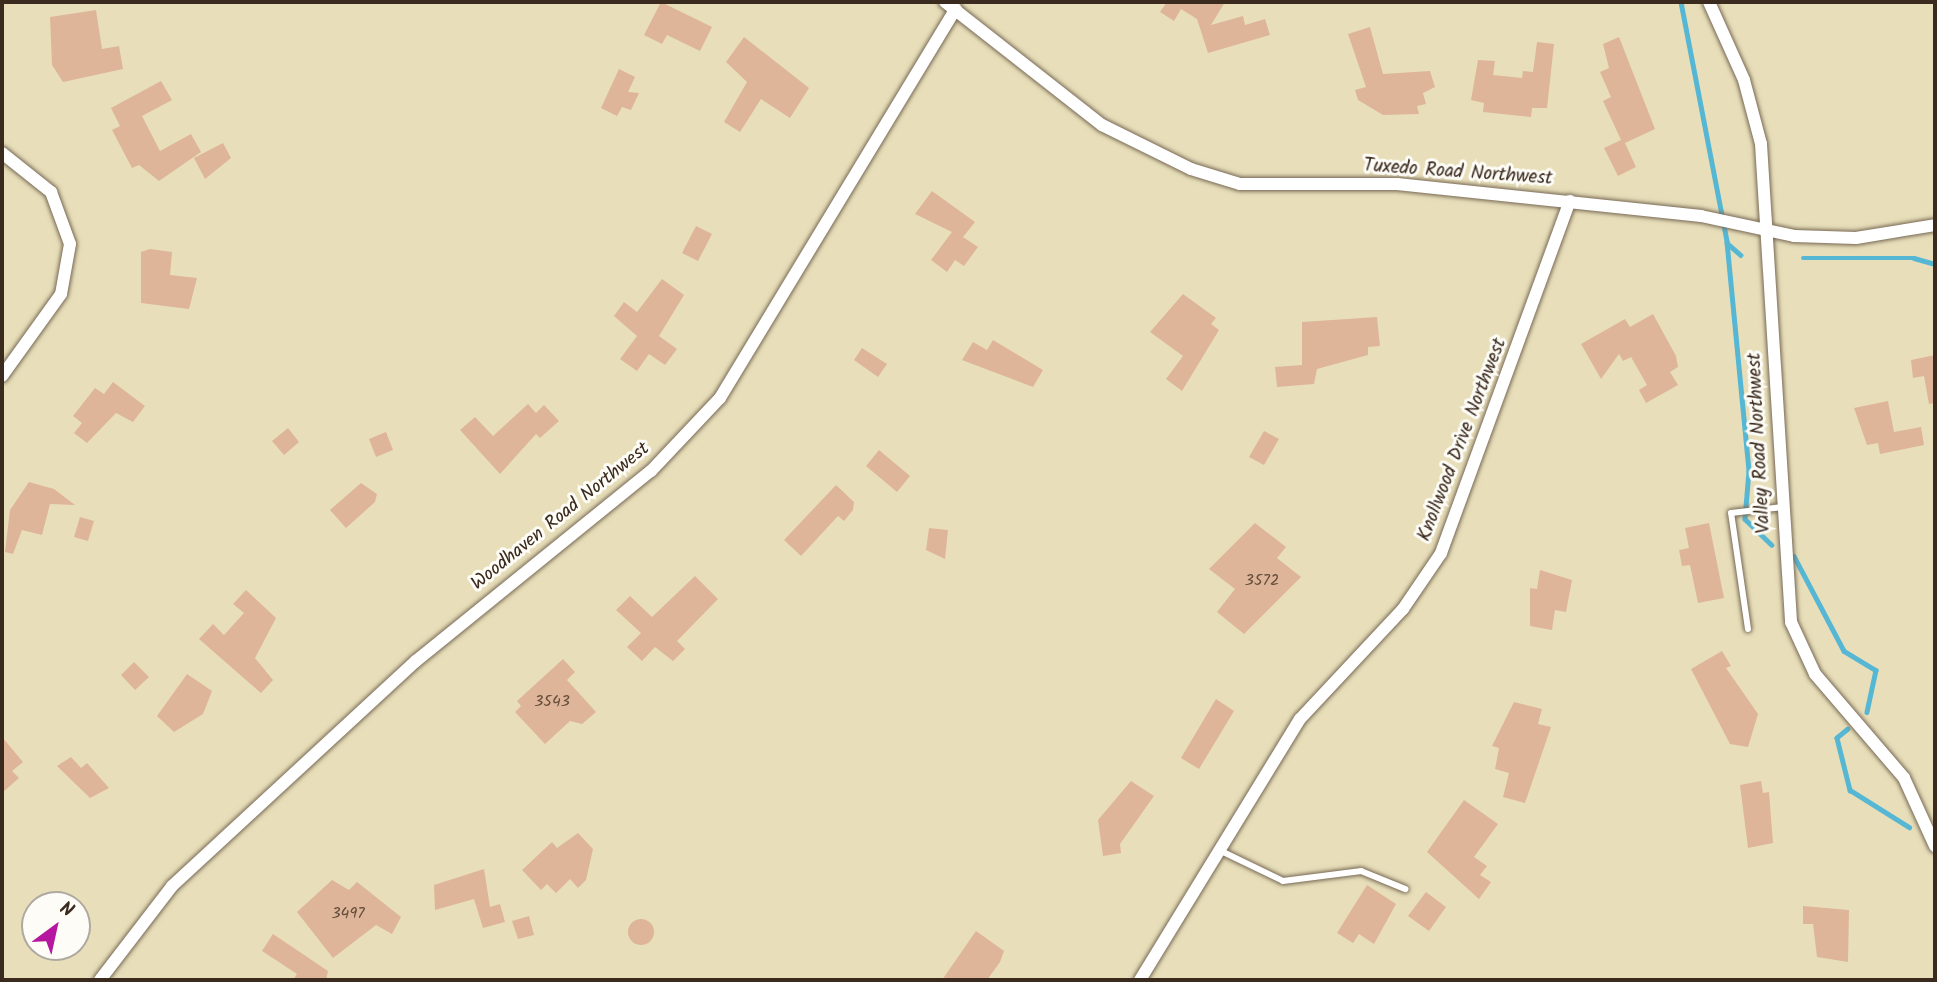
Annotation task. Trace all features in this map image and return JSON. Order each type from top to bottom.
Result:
[{"type":"street","name":"Valley Road Northwest","points":[[1709,2],[1756,119],[1769,232],[1785,589],[1800,646],[1815,674],[1904,778],[1935,846]]},
{"type":"street","name":"Tuxedo Road Northwest","points":[[951,6],[1102,125],[1213,177],[1269,188],[1397,184],[1701,216],[1769,232],[1856,238],[1935,225]]},
{"type":"street","name":"Woodhaven Road Northwest","points":[[100,980],[172,886],[416,661],[650,471],[720,398],[951,6]]},
{"type":"street","points":[[2,153],[51,192],[67,226],[70,253],[61,294],[2,376]]},
{"type":"street","name":"Knollwood Drive Northwest","points":[[1140,980],[1217,849],[1300,719],[1403,610],[1441,553],[1570,201]]},
{"type":"lane","points":[[1748,629],[1734,512],[1783,507]]},
{"type":"lane","points":[[1217,849],[1283,881],[1361,871],[1405,889]]},
{"type":"building","points":[[661,2],[712,27],[700,51],[667,35],[662,44],[644,35]]},
{"type":"building","points":[[1167,2],[1225,2],[1211,25],[1243,16],[1245,25],[1265,19],[1270,35],[1208,53],[1197,19],[1181,9],[1174,21],[1160,12]]},
{"type":"building","points":[[96,10],[102,49],[119,46],[123,69],[63,82],[52,65],[50,17]]},
{"type":"building","points":[[1370,27],[1383,74],[1430,71],[1435,87],[1423,93],[1426,104],[1417,106],[1419,114],[1383,115],[1358,100],[1355,90],[1366,87],[1348,34]]},
{"type":"building","points":[[744,37],[809,88],[790,118],[761,99],[740,132],[724,122],[747,82],[726,62]]},
{"type":"building","points":[[1619,37],[1655,129],[1625,143],[1636,167],[1618,176],[1604,148],[1621,140],[1603,101],[1611,97],[1600,72],[1609,68],[1603,44]]},
{"type":"building","points":[[1537,42],[1554,44],[1547,108],[1532,108],[1531,117],[1483,112],[1484,103],[1471,100],[1478,60],[1495,61],[1493,75],[1522,78],[1523,71],[1533,72]]},
{"type":"building","points":[[619,69],[635,77],[628,92],[639,93],[631,110],[622,107],[617,116],[601,108]]},
{"type":"building","points":[[161,81],[172,100],[142,116],[160,151],[191,134],[201,152],[159,181],[139,165],[132,168],[112,130],[120,126],[111,108]]},
{"type":"building","points":[[223,143],[231,158],[205,179],[194,158]]},
{"type":"building","points":[[932,191],[975,222],[963,237],[978,247],[964,266],[955,260],[947,272],[931,260],[952,232],[915,214]]},
{"type":"building","points":[[696,226],[712,234],[698,261],[682,253]]},
{"type":"building","points":[[150,249],[172,252],[170,275],[197,278],[189,309],[141,303],[141,252]]},
{"type":"building","points":[[662,279],[684,295],[659,336],[677,349],[665,365],[649,354],[637,371],[620,359],[637,336],[614,316],[624,302],[637,312]]},
{"type":"building","points":[[1183,294],[1216,318],[1211,324],[1219,330],[1182,391],[1166,379],[1183,356],[1150,332]]},
{"type":"building","points":[[1653,314],[1676,356],[1678,367],[1670,372],[1678,385],[1646,403],[1639,390],[1647,385],[1631,357],[1623,361],[1619,354],[1601,379],[1581,344],[1625,319],[1630,327]]},
{"type":"building","points":[[1377,317],[1380,346],[1368,347],[1368,355],[1317,369],[1314,384],[1277,387],[1275,367],[1302,365],[1302,322]]},
{"type":"building","points":[[993,340],[1043,370],[1033,387],[962,360],[973,342],[987,350]]},
{"type":"building","points":[[862,348],[887,364],[878,377],[854,360]]},
{"type":"building","points":[[1935,355],[1935,403],[1929,404],[1924,376],[1913,378],[1911,360]]},
{"type":"building","points":[[113,382],[145,406],[133,422],[116,413],[87,443],[74,433],[82,423],[73,416],[95,388],[104,394]]},
{"type":"building","points":[[1888,401],[1894,432],[1921,427],[1924,445],[1880,454],[1878,443],[1867,445],[1854,408]]},
{"type":"building","points":[[528,404],[536,413],[544,405],[559,421],[540,438],[536,434],[500,474],[460,430],[475,417],[493,436]]},
{"type":"building","points":[[288,428],[299,442],[284,455],[272,441]]},
{"type":"building","points":[[1264,431],[1279,439],[1264,465],[1249,457]]},
{"type":"building","points":[[386,432],[393,450],[376,457],[369,439]]},
{"type":"building","points":[[879,450],[910,476],[897,492],[866,466]]},
{"type":"building","points":[[29,482],[54,489],[75,505],[50,504],[42,535],[22,530],[13,554],[5,552],[10,510]]},
{"type":"building","points":[[361,483],[377,494],[375,502],[346,528],[330,510]]},
{"type":"building","points":[[836,485],[854,502],[853,510],[844,521],[838,516],[801,556],[784,540]]},
{"type":"building","points":[[80,517],[94,521],[88,541],[74,537]]},
{"type":"building","points":[[1255,523],[1286,547],[1277,558],[1301,577],[1244,634],[1217,612],[1235,589],[1209,569]]},
{"type":"building","points":[[1709,523],[1724,598],[1698,603],[1690,565],[1682,566],[1679,550],[1689,548],[1685,528]]},
{"type":"building","points":[[929,528],[948,530],[945,559],[926,550]]},
{"type":"building","points":[[1540,570],[1572,580],[1566,612],[1555,610],[1552,630],[1530,626],[1530,588],[1537,589]]},
{"type":"building","points":[[695,576],[718,599],[677,641],[685,649],[673,661],[655,647],[642,661],[627,647],[641,633],[616,610],[630,596],[652,617]]},
{"type":"building","points":[[246,590],[276,618],[255,658],[273,680],[261,693],[199,639],[213,624],[224,635],[244,613],[233,604]]},
{"type":"building","points":[[1722,651],[1731,666],[1726,668],[1758,714],[1748,747],[1730,744],[1691,669]]},
{"type":"building","points":[[563,659],[575,672],[567,680],[596,712],[582,724],[570,721],[545,744],[515,712],[521,706],[517,701]]},
{"type":"building","points":[[134,662],[149,677],[135,690],[121,675]]},
{"type":"building","points":[[187,674],[212,691],[203,714],[174,732],[157,716]]},
{"type":"building","points":[[1216,699],[1234,711],[1199,769],[1181,758]]},
{"type":"building","points":[[1514,702],[1542,709],[1538,724],[1551,727],[1525,803],[1503,797],[1509,773],[1495,769],[1499,748],[1492,746]]},
{"type":"building","points":[[2,737],[23,762],[12,771],[19,778],[2,793]]},
{"type":"building","points":[[71,757],[81,768],[87,763],[109,788],[90,798],[57,766]]},
{"type":"building","points":[[1131,781],[1154,796],[1120,844],[1121,853],[1103,856],[1098,820]]},
{"type":"building","points":[[1761,781],[1763,793],[1769,792],[1773,843],[1748,848],[1740,785]]},
{"type":"building","points":[[1464,800],[1498,824],[1474,857],[1487,866],[1480,875],[1491,882],[1479,899],[1427,852]]},
{"type":"building","points":[[578,833],[593,849],[586,880],[578,888],[570,879],[556,893],[547,884],[541,890],[522,870],[552,842],[557,848]]},
{"type":"building","points":[[484,869],[490,907],[500,904],[505,922],[483,928],[474,899],[435,910],[434,885]]},
{"type":"building","points":[[332,880],[349,890],[357,882],[401,917],[392,934],[376,925],[333,958],[297,912]]},
{"type":"building","points":[[1367,885],[1396,904],[1374,944],[1359,934],[1353,943],[1337,933]]},
{"type":"building","points":[[1426,892],[1446,907],[1429,931],[1408,916]]},
{"type":"building","points":[[1803,906],[1849,910],[1848,962],[1817,957],[1813,924],[1803,924]]},
{"type":"building","points":[[529,916],[534,935],[518,939],[512,921]]},
{"type":"building","points":[[641,919],[650,923],[654,932],[650,941],[641,945],[632,941],[628,932],[632,923]]},
{"type":"building","points":[[976,931],[1004,951],[1000,962],[987,980],[942,980]]},
{"type":"building","points":[[273,934],[328,971],[326,980],[293,980],[297,974],[262,951]]},
{"type":"waterway","points":[[1681,2],[1727,242],[1749,471],[1745,519],[1772,545]]},
{"type":"waterway","points":[[1727,243],[1741,255]]},
{"type":"waterway","points":[[1803,258],[1914,258],[1935,264]]},
{"type":"waterway","points":[[1794,556],[1844,651],[1876,670],[1867,712]]},
{"type":"waterway","points":[[1848,729],[1837,738],[1850,790],[1909,827]]}]
